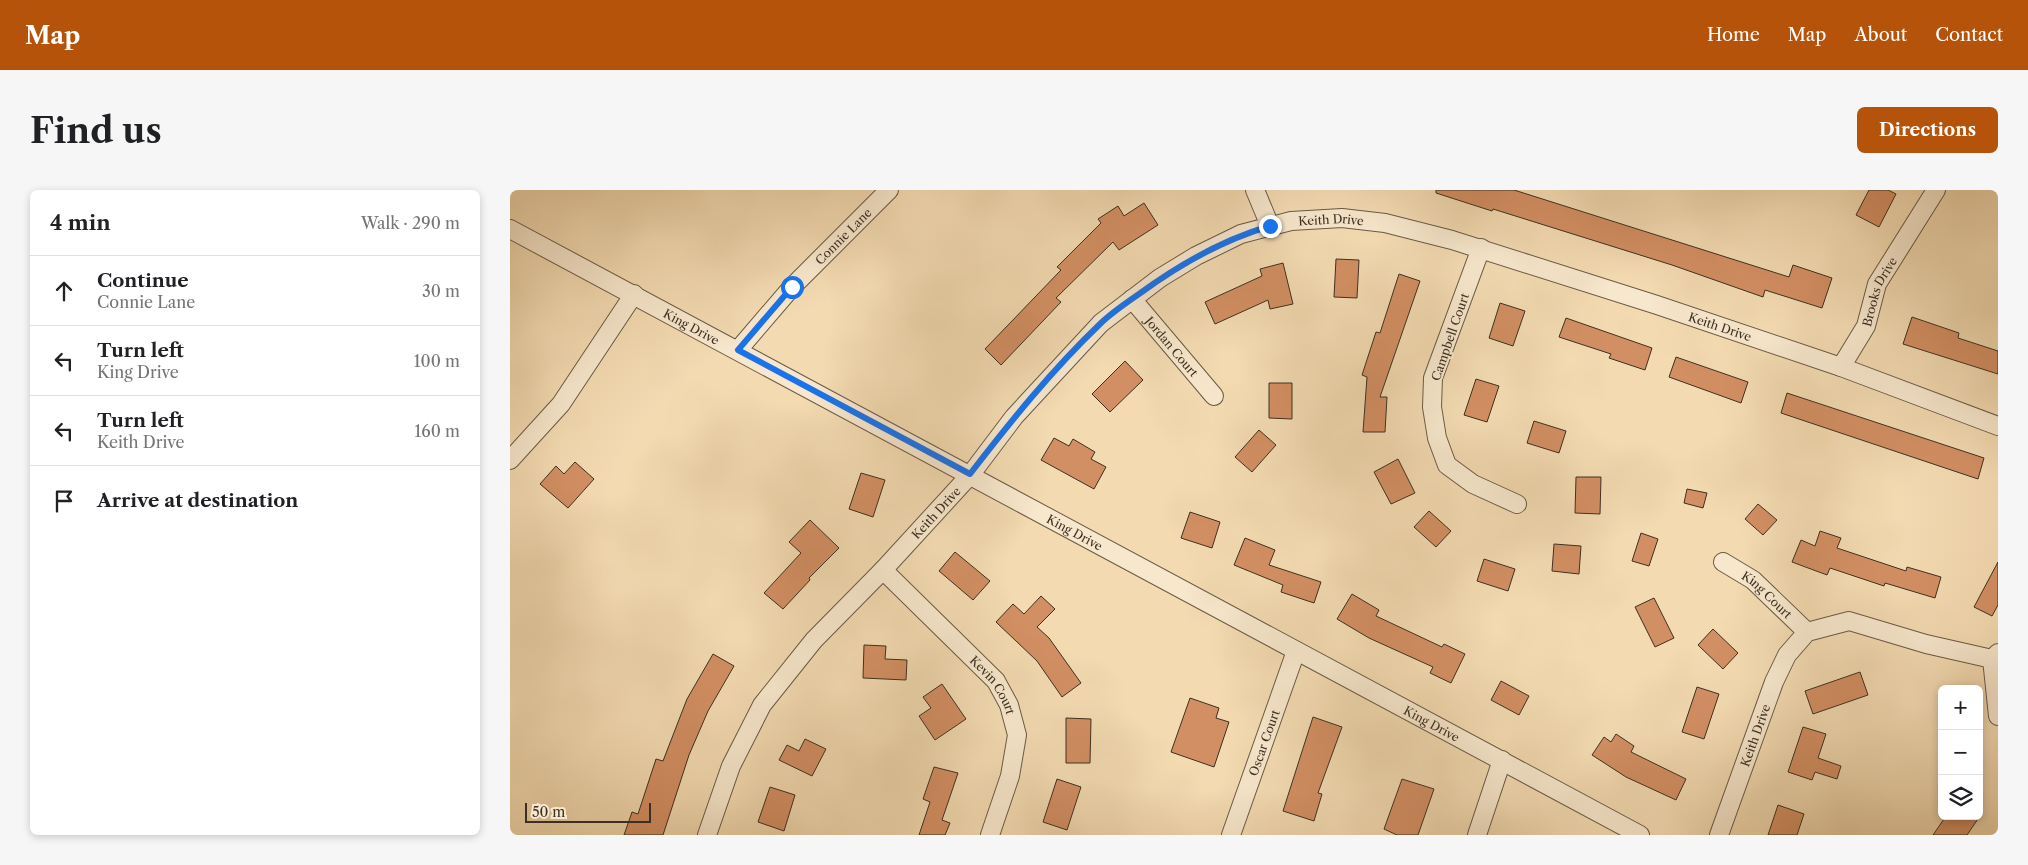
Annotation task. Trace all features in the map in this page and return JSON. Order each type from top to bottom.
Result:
[{"type":"street","name":"Connie Lane","points":[[738,350],[792,287],[889,190]]},
{"type":"street","points":[[1255,190],[1270,226]]},
{"type":"street","name":"Brooks Drive","points":[[1841,367],[1866,326],[1877,284],[1936,190]]},
{"type":"street","name":"Keith Drive","points":[[707,835],[731,766],[762,705],[814,640],[883,570],[970,474],[1014,417],[1100,323],[1196,256],[1241,234],[1291,221],[1342,218],[1385,223],[1481,248],[1657,305],[1841,367],[1998,426]]},
{"type":"street","name":"King Drive","points":[[510,229],[1640,835]]},
{"type":"street","name":"Campbell Court","points":[[1481,248],[1433,378],[1432,407],[1437,438],[1448,465],[1473,484],[1517,504]]},
{"type":"street","points":[[510,460],[561,404],[634,294]]},
{"type":"street","name":"Jordan Court","points":[[1132,299],[1214,396]]},
{"type":"street","name":"King Court","points":[[1723,562],[1752,580],[1807,632]]},
{"type":"street","name":"Kevin Court","points":[[883,570],[996,681],[1009,705],[1016,735],[1010,776],[990,835]]},
{"type":"street","points":[[1807,632],[1848,621],[1926,644],[1995,656],[1998,716]]},
{"type":"street","name":"Keith Drive","points":[[1719,835],[1774,682],[1787,655],[1807,632]]},
{"type":"street","name":"Oscar Court","points":[[1230,835],[1296,651]]},
{"type":"street","points":[[1477,835],[1502,760]]},
{"type":"building","points":[[1436,190],[1514,190],[1789,277],[1793,265],[1832,278],[1822,308],[1765,290],[1763,297],[1672,265],[1436,193]]},
{"type":"building","points":[[1869,190],[1888,190],[1896,194],[1879,227],[1856,215]]},
{"type":"building","points":[[1144,203],[1158,225],[1119,250],[1113,242],[1056,298],[1061,302],[1001,365],[985,349],[1061,270],[1057,267],[1101,223],[1098,219],[1118,206],[1124,216]]},
{"type":"building","points":[[1336,259],[1359,260],[1357,298],[1334,297]]},
{"type":"building","points":[[1283,263],[1293,304],[1270,309],[1268,300],[1215,324],[1205,302],[1262,276],[1260,269]]},
{"type":"building","points":[[1399,274],[1420,281],[1380,397],[1387,397],[1385,432],[1363,432],[1367,377],[1362,375],[1376,332],[1380,333]]},
{"type":"building","points":[[1500,303],[1525,311],[1513,346],[1489,338]]},
{"type":"building","points":[[1912,317],[1959,333],[1958,338],[1998,351],[1998,374],[1903,344]]},
{"type":"building","points":[[1566,318],[1652,348],[1645,370],[1609,358],[1611,354],[1559,337]]},
{"type":"building","points":[[1676,357],[1748,382],[1741,403],[1669,377]]},
{"type":"building","points":[[1125,361],[1143,380],[1110,412],[1092,394]]},
{"type":"building","points":[[1476,379],[1499,386],[1487,422],[1464,415]]},
{"type":"building","points":[[1269,383],[1292,383],[1292,419],[1269,418]]},
{"type":"building","points":[[1787,393],[1984,458],[1978,479],[1781,413]]},
{"type":"building","points":[[1534,421],[1566,431],[1559,453],[1527,443]]},
{"type":"building","points":[[1259,430],[1276,445],[1252,472],[1235,457]]},
{"type":"building","points":[[1054,438],[1069,446],[1073,439],[1095,452],[1091,459],[1106,467],[1094,489],[1041,460]]},
{"type":"building","points":[[1398,459],[1415,493],[1391,504],[1374,472]]},
{"type":"building","points":[[575,462],[594,479],[568,508],[540,484],[556,466],[564,474]]},
{"type":"building","points":[[861,473],[885,480],[873,517],[849,509]]},
{"type":"building","points":[[1576,477],[1601,477],[1600,514],[1575,513]]},
{"type":"building","points":[[1687,489],[1707,493],[1703,508],[1684,503]]},
{"type":"building","points":[[1758,504],[1777,520],[1763,535],[1745,519]]},
{"type":"building","points":[[1429,511],[1451,531],[1436,547],[1414,527]]},
{"type":"building","points":[[1190,512],[1220,522],[1212,548],[1181,538]]},
{"type":"building","points":[[810,520],[839,548],[809,578],[810,580],[783,609],[764,593],[801,553],[789,542]]},
{"type":"building","points":[[1820,531],[1841,538],[1837,548],[1906,571],[1907,567],[1941,577],[1935,598],[1885,583],[1884,586],[1830,568],[1827,575],[1792,562],[1801,540],[1815,546]]},
{"type":"building","points":[[1641,533],[1658,539],[1649,566],[1632,561]]},
{"type":"building","points":[[1245,538],[1275,550],[1269,565],[1321,582],[1314,603],[1281,592],[1283,585],[1234,565]]},
{"type":"building","points":[[1554,544],[1581,546],[1579,574],[1552,571]]},
{"type":"building","points":[[955,552],[990,581],[973,600],[939,571]]},
{"type":"building","points":[[1484,559],[1515,569],[1508,591],[1477,581]]},
{"type":"building","points":[[1998,562],[1998,605],[1992,616],[1974,607]]},
{"type":"building","points":[[1352,594],[1379,610],[1376,616],[1442,647],[1444,644],[1465,654],[1451,683],[1430,673],[1433,667],[1369,638],[1337,619]]},
{"type":"building","points":[[1041,596],[1055,609],[1037,627],[1049,638],[1081,683],[1062,697],[1037,661],[996,622],[1013,604],[1024,614]]},
{"type":"building","points":[[1654,598],[1674,638],[1655,647],[1635,607]]},
{"type":"building","points":[[1713,629],[1738,653],[1723,669],[1698,645]]},
{"type":"building","points":[[864,645],[886,646],[885,659],[907,660],[906,680],[863,678]]},
{"type":"building","points":[[713,654],[734,666],[708,711],[689,755],[663,835],[624,835],[632,812],[638,814],[656,759],[663,761],[687,699]]},
{"type":"building","points":[[1860,672],[1868,695],[1813,714],[1805,691]]},
{"type":"building","points":[[1501,681],[1529,696],[1519,715],[1491,700]]},
{"type":"building","points":[[942,684],[966,719],[935,740],[919,716],[931,708],[923,697]]},
{"type":"building","points":[[1697,687],[1719,694],[1704,739],[1682,732]]},
{"type":"building","points":[[1190,698],[1219,708],[1216,718],[1229,722],[1214,767],[1171,752]]},
{"type":"building","points":[[1313,717],[1342,727],[1318,793],[1322,794],[1314,821],[1283,811]]},
{"type":"building","points":[[1066,718],[1091,719],[1090,763],[1066,763]]},
{"type":"building","points":[[1803,727],[1826,734],[1818,758],[1841,766],[1837,779],[1815,772],[1812,780],[1788,772]]},
{"type":"building","points":[[1616,734],[1634,746],[1631,752],[1686,779],[1676,800],[1626,777],[1592,755],[1604,737],[1611,742]]},
{"type":"building","points":[[805,739],[826,749],[812,776],[779,760],[787,745],[799,751]]},
{"type":"building","points":[[934,767],[958,773],[942,820],[950,823],[945,835],[919,835],[930,802],[923,799]]},
{"type":"building","points":[[1057,779],[1081,787],[1067,830],[1043,822]]},
{"type":"building","points":[[1402,779],[1434,789],[1418,835],[1397,835],[1384,829]]},
{"type":"building","points":[[770,787],[795,795],[784,831],[758,822]]},
{"type":"building","points":[[1778,805],[1804,814],[1797,835],[1768,835]]},
{"type":"building","points":[[1943,820],[1977,820],[1967,835],[1933,835]]},
{"type":"route","points":[[792,287],[738,350],[970,474],[1014,417],[1100,323],[1160,278],[1196,256],[1241,234],[1270,226]]}]
